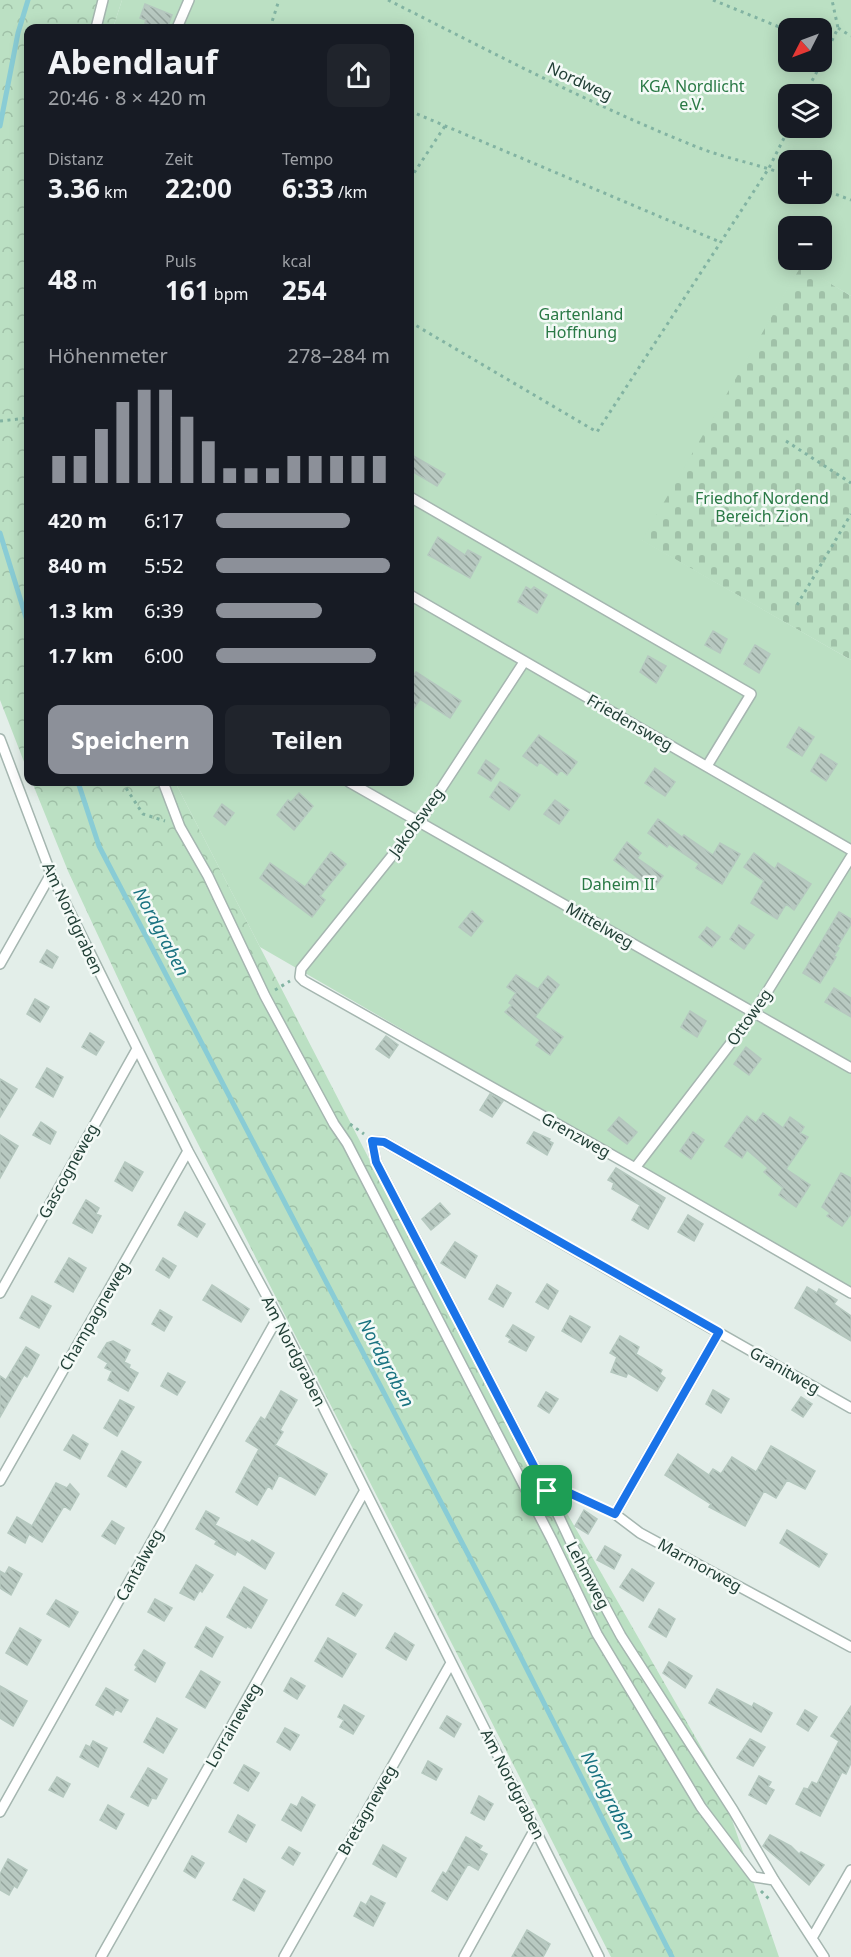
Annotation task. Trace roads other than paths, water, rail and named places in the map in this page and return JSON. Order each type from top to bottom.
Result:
[{"type":"lane","points":[[97,24],[104,0]]},
{"type":"lane","points":[[179,24],[189,0]]},
{"type":"lane","points":[[414,499],[750,694],[707,766]]},
{"type":"lane","name":"Friedensweg","points":[[414,597],[851,850]]},
{"type":"lane","name":"Jakobsweg","points":[[300,976],[301,969],[420,820],[524,662]]},
{"type":"lane","name":"Am Nordgraben","points":[[0,739],[51,874],[137,1049],[278,1317],[599,1957]]},
{"type":"lane","points":[[165,786],[180,827],[208,876],[265,996],[334,1124],[347,1143],[552,1540],[597,1634],[701,1807],[754,1877],[774,1880]]},
{"type":"lane","name":"Mittelweg","points":[[356,786],[420,820],[851,1068]]},
{"type":"lane","name":"Ottoweg","points":[[634,1168],[753,1013],[851,857]]},
{"type":"lane","points":[[0,964],[51,874]]},
{"type":"lane","name":"Grenzweg","points":[[300,976],[304,981],[851,1293]]},
{"type":"lane","name":"Gascogneweg","points":[[0,1293],[137,1049]]},
{"type":"lane","name":"Granitweg","points":[[372,1141],[384,1142],[851,1408]]},
{"type":"lane","name":"Lehmweg","points":[[372,1141],[376,1162],[547,1491],[575,1551],[621,1636],[824,1957]]},
{"type":"lane","name":"Champagneweg","points":[[0,1481],[189,1151]]},
{"type":"lane","name":"Cantalweg","points":[[0,1812],[278,1317]]},
{"type":"lane","name":"Marmorweg","points":[[719,1332],[615,1514],[640,1533],[851,1647]]},
{"type":"lane","name":"Lorraineweg","points":[[101,1957],[364,1492]]},
{"type":"lane","points":[[552,1540],[575,1551]]},
{"type":"lane","name":"Bretagneweg","points":[[284,1957],[451,1663]]},
{"type":"lane","points":[[464,1957],[535,1829]]},
{"type":"lane","points":[[812,1938],[851,1870]]},
{"type":"waterway","name":"Nordgraben","points":[[0,126],[18,33],[28,0]]},
{"type":"waterway","name":"Nordgraben","points":[[0,533],[24,611]]},
{"type":"waterway","name":"Nordgraben","points":[[79,786],[99,846],[495,1606],[672,1957]]},
{"type":"park label","name":"KGA Nordlicht e.V.","points":[[692,95]]},
{"type":"park label","name":"Gartenland Hoffnung","points":[[581,323]]},
{"type":"park label","name":"Friedhof Nordend Bereich Zion","points":[[762,507]]},
{"type":"park label","name":"Daheim II","points":[[618,884]]}]
